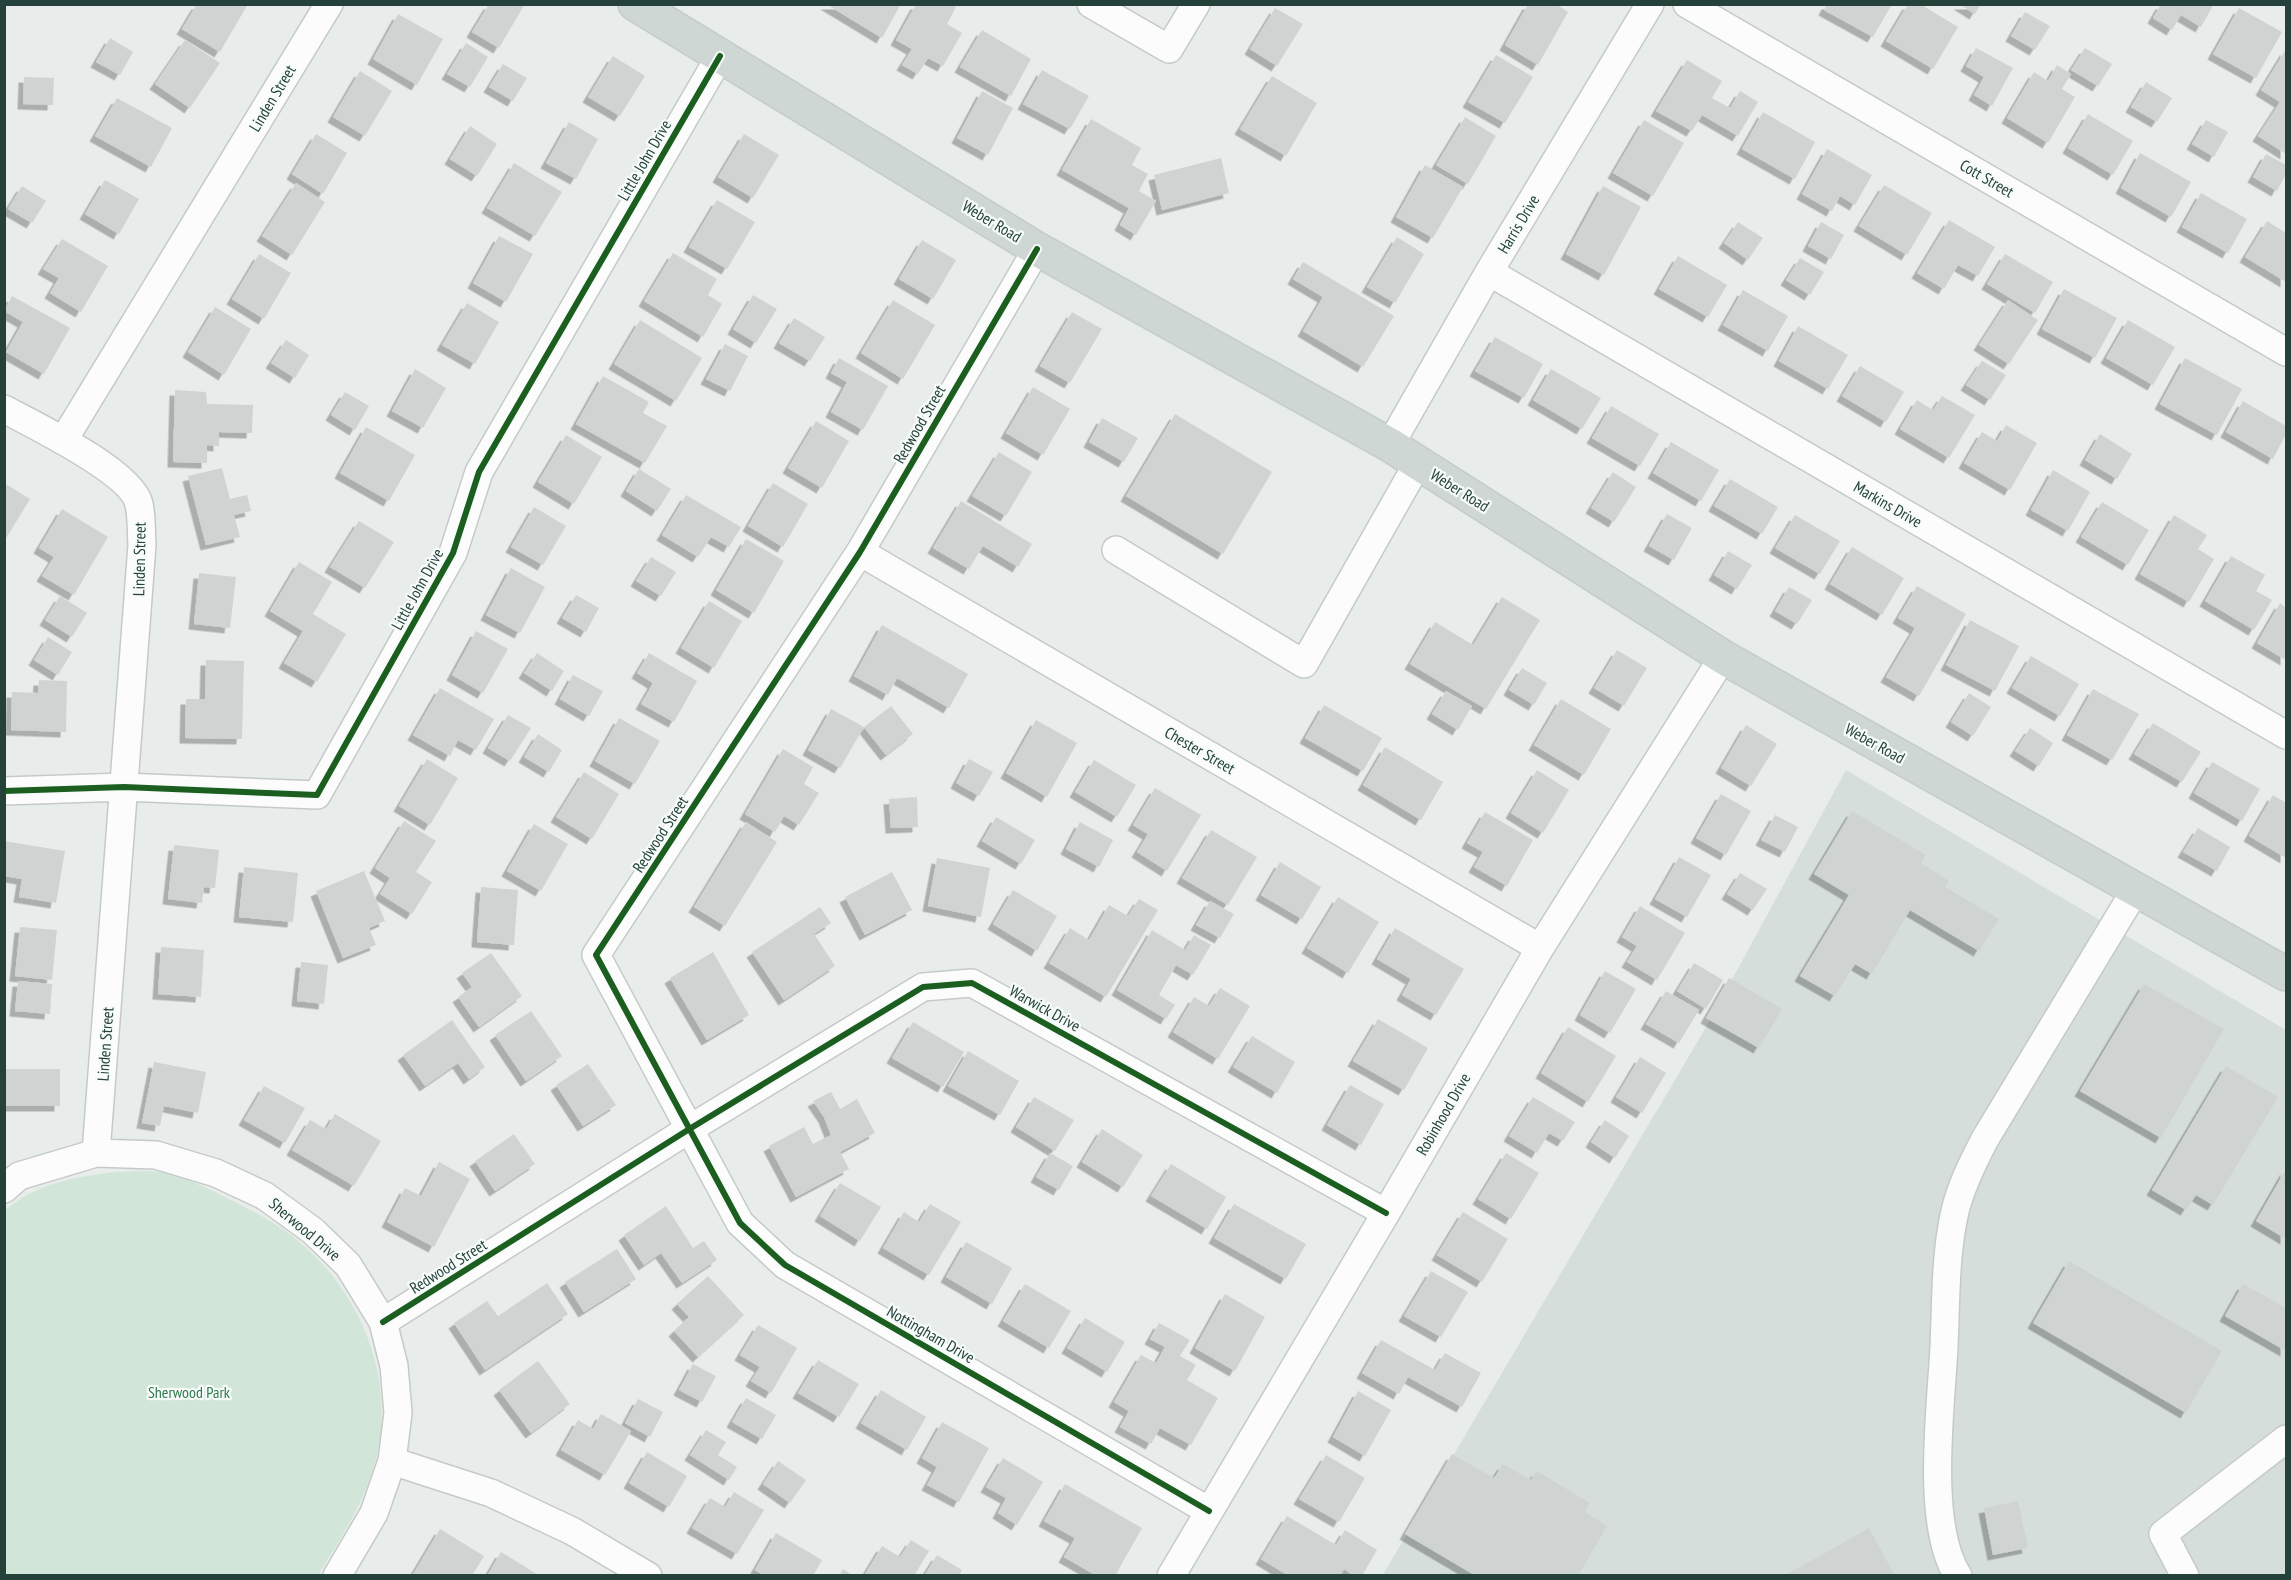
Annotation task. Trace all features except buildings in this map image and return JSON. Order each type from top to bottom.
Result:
[{"type":"main road","name":"Weber Road","points":[[635,4],[1037,249],[1390,445],[1723,657],[2286,974]]},
{"type":"street","name":"Linden Street","points":[[96,1153],[142,545],[139,502],[114,472],[63,441],[329,4]]},
{"type":"street","points":[[1091,4],[1168,49],[1196,4]]},
{"type":"street","name":"Harris Drive","points":[[1390,445],[1650,4]]},
{"type":"street","name":"Cott Street","points":[[1687,4],[2286,352]]},
{"type":"street","name":"Little John Drive","points":[[4,791],[124,787],[317,795],[453,553],[479,472],[720,56]]},
{"type":"street","name":"Redwood Street","points":[[383,1322],[691,1128],[596,956],[860,552],[1037,249]]},
{"type":"street","name":"Markins Drive","points":[[1490,272],[2286,735]]},
{"type":"street","points":[[4,410],[63,441]]},
{"type":"street","points":[[1116,550],[1304,664],[1418,463]]},
{"type":"street","name":"Chester Street","points":[[860,552],[1539,948]]},
{"type":"street","name":"Robinhood Drive","points":[[1171,1575],[1386,1213],[1539,948],[1723,657]]},
{"type":"street","points":[[1958,1575],[1943,1536],[1937,1482],[1948,1258],[1955,1210],[1970,1167],[1985,1139],[2136,889]]},
{"type":"street","name":"Warwick Drive","points":[[691,1128],[923,987],[972,982],[1386,1213]]},
{"type":"street","name":"Nottingham Drive","points":[[691,1128],[740,1223],[785,1265],[1209,1510]]},
{"type":"street","name":"Sherwood Drive","points":[[4,1189],[19,1176],[96,1153],[156,1155],[216,1173],[265,1196],[313,1231],[348,1265],[383,1322],[394,1366],[398,1413],[392,1461]]},
{"type":"street","points":[[2185,1575],[2163,1534],[2286,1439]]},
{"type":"street","points":[[337,1575],[374,1513],[392,1461],[491,1493],[572,1531],[648,1575]]},
{"type":"shaded area","points":[[1846,770],[2286,1030],[2286,1575],[1382,1576],[1705,1029]]},
{"type":"green space","name":"Sherwood Park","points":[[149,1171],[170,1174],[208,1189],[259,1215],[290,1235],[318,1259],[352,1304],[374,1356],[380,1383],[382,1412],[380,1440],[371,1477],[364,1494],[318,1575],[5,1575],[5,1210],[44,1187],[114,1172]]},
{"type":"cycle path","points":[[4,791],[124,787],[317,795],[453,553],[479,472],[720,56]]},
{"type":"cycle path","points":[[1037,249],[860,552],[596,955],[740,1223],[785,1265],[1209,1511]]},
{"type":"cycle path","points":[[383,1322],[691,1128],[923,987],[972,983],[1386,1213]]}]
